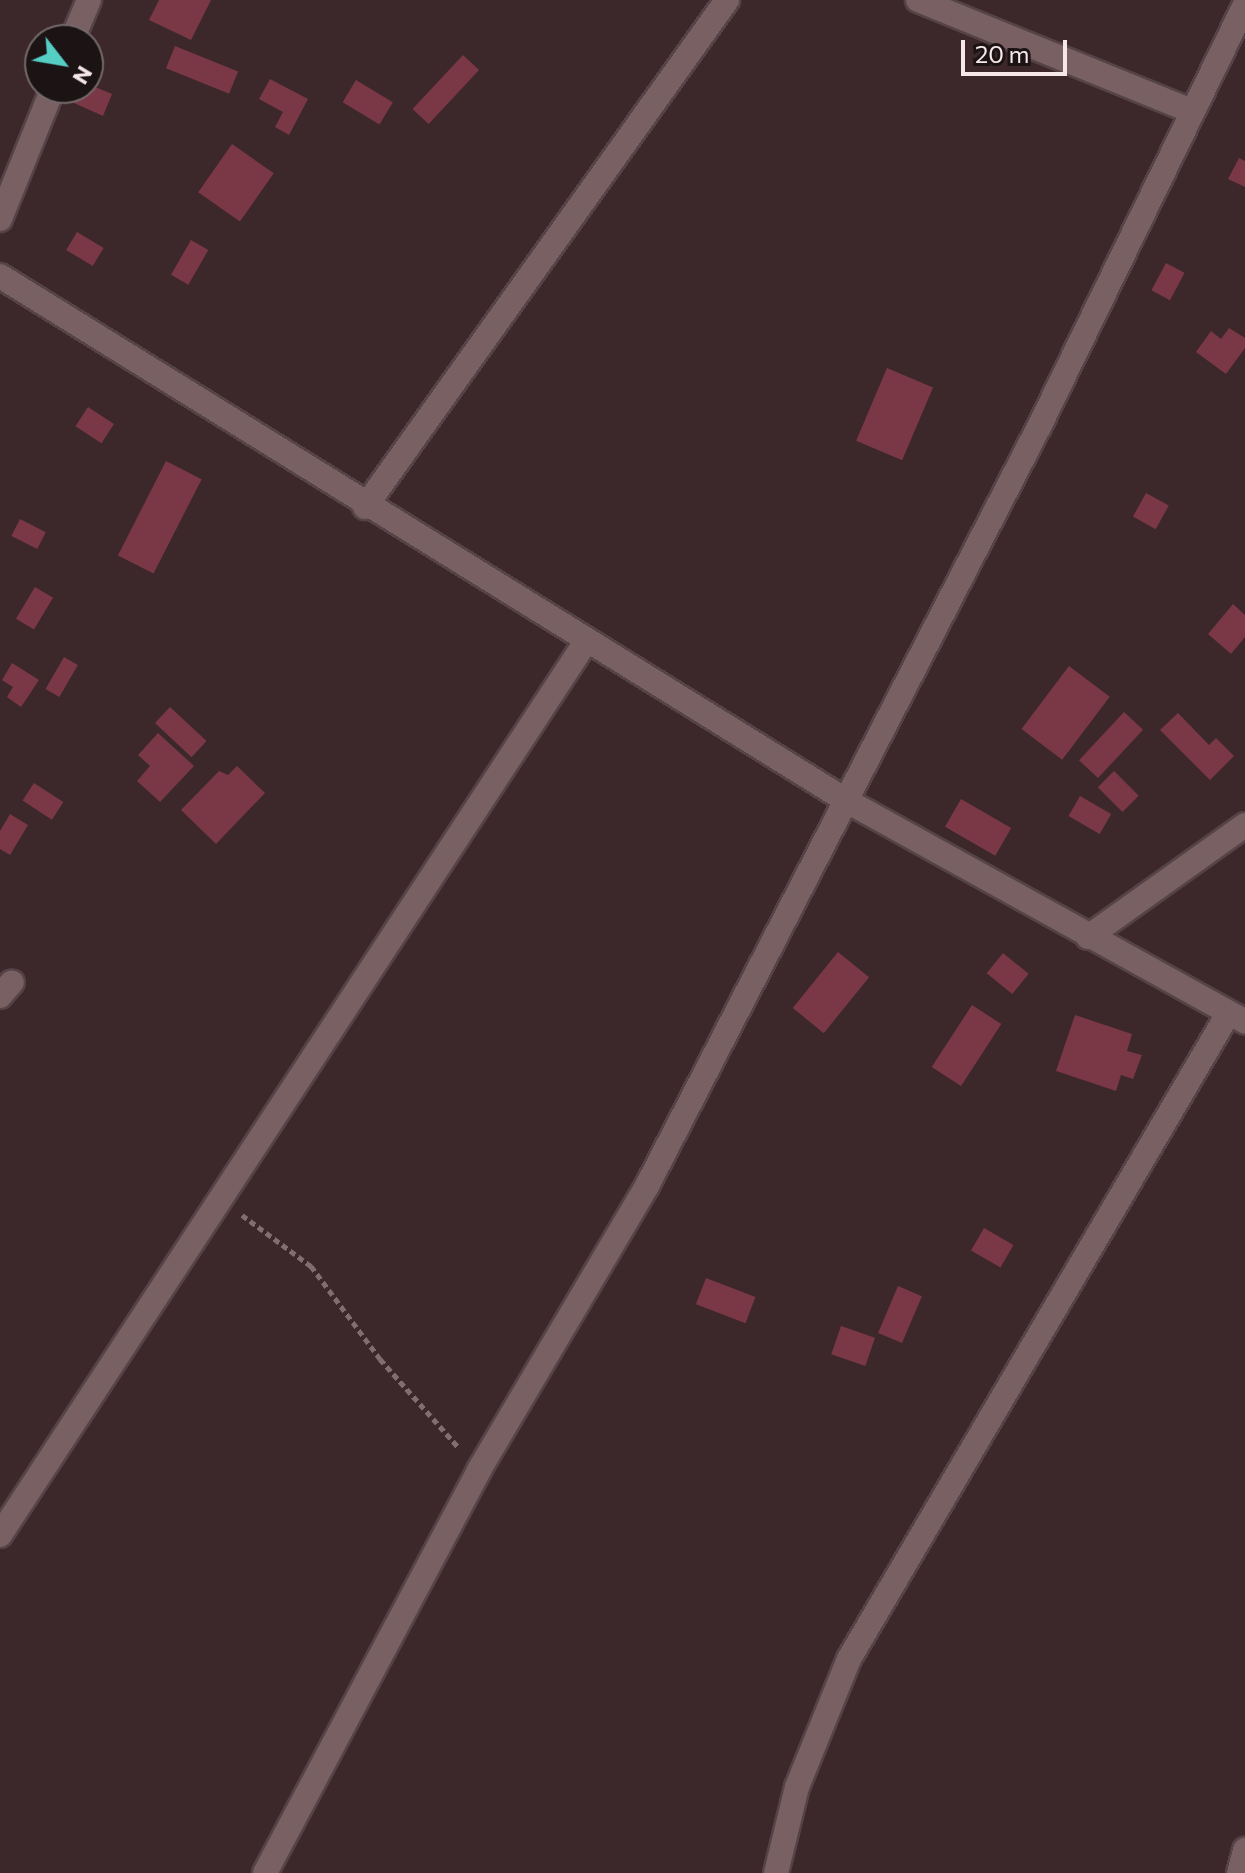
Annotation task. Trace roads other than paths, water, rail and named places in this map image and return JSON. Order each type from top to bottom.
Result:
[{"type":"street","points":[[79,24],[89,0]]},
{"type":"street","points":[[365,507],[727,0]]},
{"type":"street","points":[[918,0],[1192,111]]},
{"type":"street","points":[[265,1873],[479,1470],[647,1186],[1040,425],[1245,4]]},
{"type":"street","points":[[0,219],[47,104]]},
{"type":"street","points":[[0,276],[365,507],[847,801],[1236,1018],[849,1659],[797,1787],[776,1873]]},
{"type":"street","points":[[0,1535],[585,643]]},
{"type":"street","points":[[1088,937],[1245,825]]},
{"type":"street","points":[[1239,1873],[1245,1850]]}]
